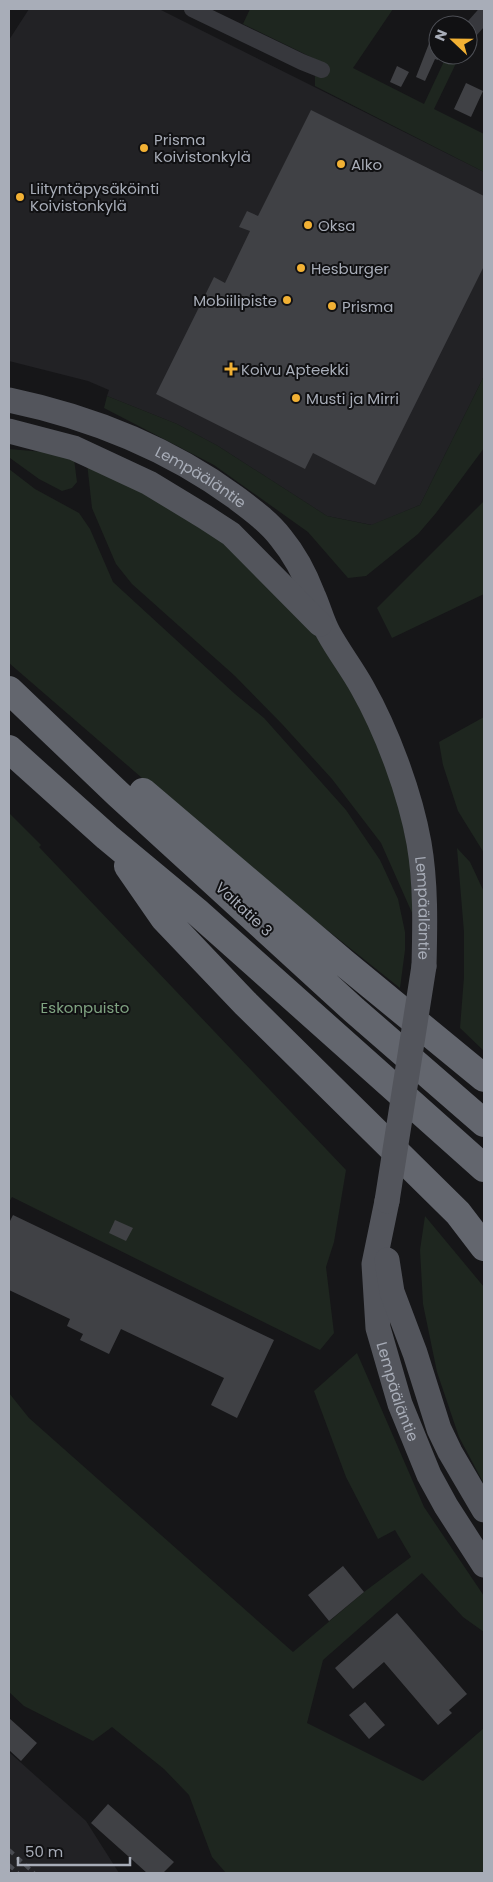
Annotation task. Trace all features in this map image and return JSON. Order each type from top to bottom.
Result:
[{"type":"highway","points":[[18,698],[68,727],[344,963],[484,1074]]},
{"type":"highway","name":"Valtatie 3","points":[[18,698],[118,794],[354,1010],[484,1123]]},
{"type":"highway","points":[[9,749],[107,837],[196,911],[484,1168]]},
{"type":"highway","points":[[107,837],[164,918],[246,1004],[458,1213],[484,1247]]},
{"type":"highway","points":[[462,1058],[484,1078]]},
{"type":"highway","points":[[336,1092],[484,1214]]},
{"type":"main road","name":"Lempääläntie","points":[[9,400],[76,417],[163,452],[223,488],[255,512],[280,536],[302,570],[328,633],[362,688],[383,730],[411,808],[419,843],[423,877],[425,931],[424,966],[387,1201],[374,1264],[378,1328],[400,1404],[429,1475],[484,1566]]},
{"type":"main road","name":"Lempääläntie","points":[[9,431],[74,448],[149,483],[231,534],[328,633]]},
{"type":"main road","name":"Lempääläntie","points":[[387,1201],[386,1246],[388,1275],[392,1292],[415,1353],[439,1429],[450,1452],[484,1510]]},
{"type":"street","points":[[192,9],[322,70]]},
{"type":"shaded area","points":[[29,9],[159,9],[484,172],[484,376],[420,505],[372,525],[327,516],[218,446],[177,424],[107,396],[109,390],[88,381],[9,361],[9,40]]},
{"type":"shaded area","points":[[9,1752],[86,1821],[119,1873],[9,1873]]},
{"type":"green space","points":[[250,9],[393,9],[353,68],[424,104],[442,65],[455,65],[434,109],[484,134],[484,172],[315,86],[315,59],[243,24]]},
{"type":"green space","points":[[484,376],[484,448],[418,534],[366,576],[348,578],[308,532],[214,465],[104,408],[107,396],[177,424],[218,446],[327,516],[371,525],[420,505]]},
{"type":"green space","points":[[9,449],[56,453],[74,459],[77,482],[72,488],[62,491],[39,479],[10,458]]},
{"type":"green space","points":[[87,463],[201,522],[276,586],[323,642],[369,722],[397,796],[410,860],[413,915],[381,843],[332,779],[235,676],[132,584],[116,564],[92,508]]},
{"type":"green space","points":[[9,469],[35,489],[79,513],[90,529],[113,582],[235,694],[264,718],[346,810],[380,860],[398,899],[405,932],[405,950],[400,988],[208,835],[9,663]]},
{"type":"green space","points":[[484,501],[484,594],[392,638],[377,608]]},
{"type":"green space","points":[[484,717],[484,853],[458,811],[443,765],[439,742]]},
{"type":"green space","name":"Eskonpuisto","points":[[9,813],[41,845],[39,847],[346,1170],[334,1242],[326,1267],[334,1333],[320,1350],[12,1197],[9,1202]]},
{"type":"green space","points":[[457,848],[470,862],[484,892],[484,1051],[460,1028],[464,977],[464,932]]},
{"type":"green space","points":[[425,1216],[484,1287],[484,1484],[459,1437],[437,1372],[423,1304],[420,1250]]},
{"type":"green space","points":[[357,1353],[424,1507],[484,1596],[484,1632],[463,1617],[422,1573],[323,1660],[307,1723],[423,1781],[484,1728],[484,1873],[226,1873],[212,1857],[189,1795],[164,1769],[112,1727],[93,1741],[24,1706],[9,1692],[9,1393],[29,1418],[293,1652],[364,1592],[411,1557],[395,1530],[378,1539],[346,1477],[314,1391]]},
{"type":"building","points":[[428,46],[428,65],[432,65],[425,81],[416,77]]},
{"type":"building","points":[[397,66],[409,72],[401,87],[390,82]]},
{"type":"building","points":[[466,83],[483,91],[471,117],[454,109]]},
{"type":"building","name":"Prisma","points":[[311,110],[484,196],[484,266],[375,485],[313,453],[305,469],[156,394],[214,277],[225,283],[250,231],[239,227],[247,211],[258,216]]},
{"type":"building","points":[[13,1215],[274,1340],[237,1418],[211,1405],[224,1378],[121,1329],[109,1354],[80,1340],[83,1334],[67,1326],[70,1319],[9,1290],[9,1223]]},
{"type":"building","points":[[115,1220],[133,1228],[126,1241],[109,1233]]},
{"type":"building","points":[[343,1566],[364,1592],[329,1621],[308,1595]]},
{"type":"building","points":[[397,1613],[467,1694],[449,1710],[452,1713],[438,1725],[384,1662],[353,1689],[335,1668]]},
{"type":"building","points":[[365,1702],[385,1725],[369,1739],[349,1715]]},
{"type":"building","points":[[9,1718],[37,1743],[21,1761],[9,1750]]},
{"type":"building","points":[[108,1804],[174,1862],[163,1873],[147,1873],[91,1823]]},
{"type":"railway","points":[[9,1850],[34,1873]]},
{"type":"railway","points":[[9,1865],[18,1873]]},
{"type":"place","name":"Prisma Koivistonkylä","points":[[144,148]]},
{"type":"place","name":"Alko","points":[[341,164]]},
{"type":"place","name":"Liityntäpysäköinti Koivistonkylä","points":[[20,197]]},
{"type":"place","name":"Oksa","points":[[308,225]]},
{"type":"place","name":"Hesburger","points":[[301,268]]},
{"type":"place","name":"Mobiilipiste","points":[[287,300]]},
{"type":"place","name":"Prisma","points":[[332,306]]},
{"type":"place","name":"Koivu Apteekki","points":[[231,369]]},
{"type":"place","name":"Musti ja Mirri","points":[[296,398]]}]
